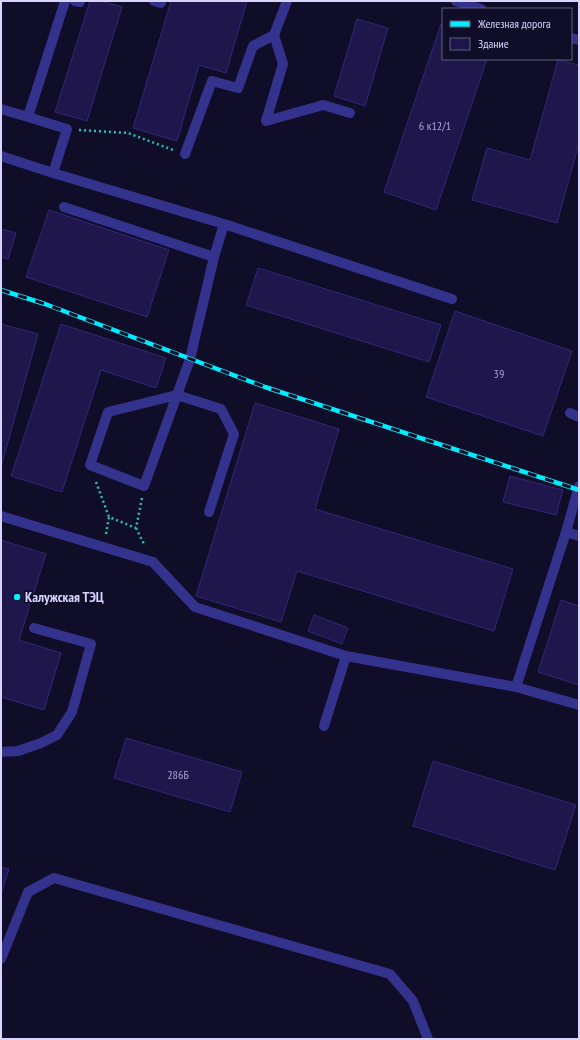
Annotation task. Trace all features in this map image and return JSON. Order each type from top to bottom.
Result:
[{"type":"lane","points":[[28,117],[65,1]]},
{"type":"lane","points":[[75,1],[80,1]]},
{"type":"lane","points":[[154,1],[161,3],[161,1]]},
{"type":"lane","points":[[287,1],[274,35],[282,64],[266,122],[323,105],[350,113]]},
{"type":"lane","points":[[456,1],[478,8]]},
{"type":"lane","points":[[185,154],[212,81],[238,88],[253,46],[274,35]]},
{"type":"lane","points":[[1,109],[67,129],[53,173]]},
{"type":"lane","points":[[1,156],[224,224],[452,299]]},
{"type":"lane","points":[[64,207],[214,257]]},
{"type":"lane","points":[[209,512],[234,434],[221,409],[176,395],[108,412],[90,465],[144,486],[176,395],[190,359],[214,257],[224,224]]},
{"type":"lane","points":[[516,687],[566,532],[579,486]]},
{"type":"lane","points":[[1,516],[153,562],[195,607],[346,656],[516,687],[579,705]]},
{"type":"lane","points":[[566,532],[579,536]]},
{"type":"lane","points":[[1,752],[18,751],[41,743],[57,735],[72,712],[91,644],[34,628]]},
{"type":"lane","points":[[324,726],[346,656]]},
{"type":"lane","points":[[1,959],[28,892],[54,878],[390,974],[413,1001],[428,1039]]},
{"type":"path","points":[[67,129],[128,133],[185,154]]},
{"type":"path","points":[[90,465],[109,516],[136,528],[144,486]]},
{"type":"building","points":[[90,1],[101,1],[122,7],[87,121],[55,112]]},
{"type":"building","points":[[171,1],[247,1],[226,73],[199,65],[177,141],[133,128]]},
{"type":"building","points":[[357,19],[388,28],[365,106],[334,96]]},
{"type":"building","points":[[441,24],[442,60],[487,60],[436,210],[384,192]]},
{"type":"building","points":[[558,60],[579,65],[579,143],[557,223],[472,200],[487,148],[530,160]]},
{"type":"building","points":[[49,210],[169,250],[147,317],[26,277]]},
{"type":"building","points":[[1,229],[16,233],[8,259],[1,257]]},
{"type":"building","points":[[258,268],[441,325],[429,362],[246,305]]},
{"type":"building","points":[[455,311],[572,351],[543,436],[426,397]]},
{"type":"building","points":[[1,324],[38,334],[1,467]]},
{"type":"building","points":[[61,324],[166,358],[156,388],[101,370],[62,492],[11,476]]},
{"type":"building","points":[[255,403],[339,429],[315,509],[513,569],[494,631],[297,571],[281,622],[196,596]]},
{"type":"building","points":[[510,476],[563,490],[556,515],[503,502]]},
{"type":"building","name":"Калужская ТЭЦ","points":[[1,540],[46,554],[19,640],[61,653],[44,710],[1,697]]},
{"type":"building","points":[[561,600],[579,606],[579,685],[538,672]]},
{"type":"building","points":[[314,615],[348,628],[342,644],[308,631]]},
{"type":"building","points":[[126,738],[242,772],[230,812],[114,778]]},
{"type":"building","points":[[433,761],[576,805],[555,870],[413,826]]},
{"type":"building","points":[[1,867],[9,869],[1,894]]},
{"type":"railway","points":[[1,290],[45,304],[265,387],[579,490]]},
{"type":"place","name":"Калужская ТЭЦ","points":[[17,597]]}]
